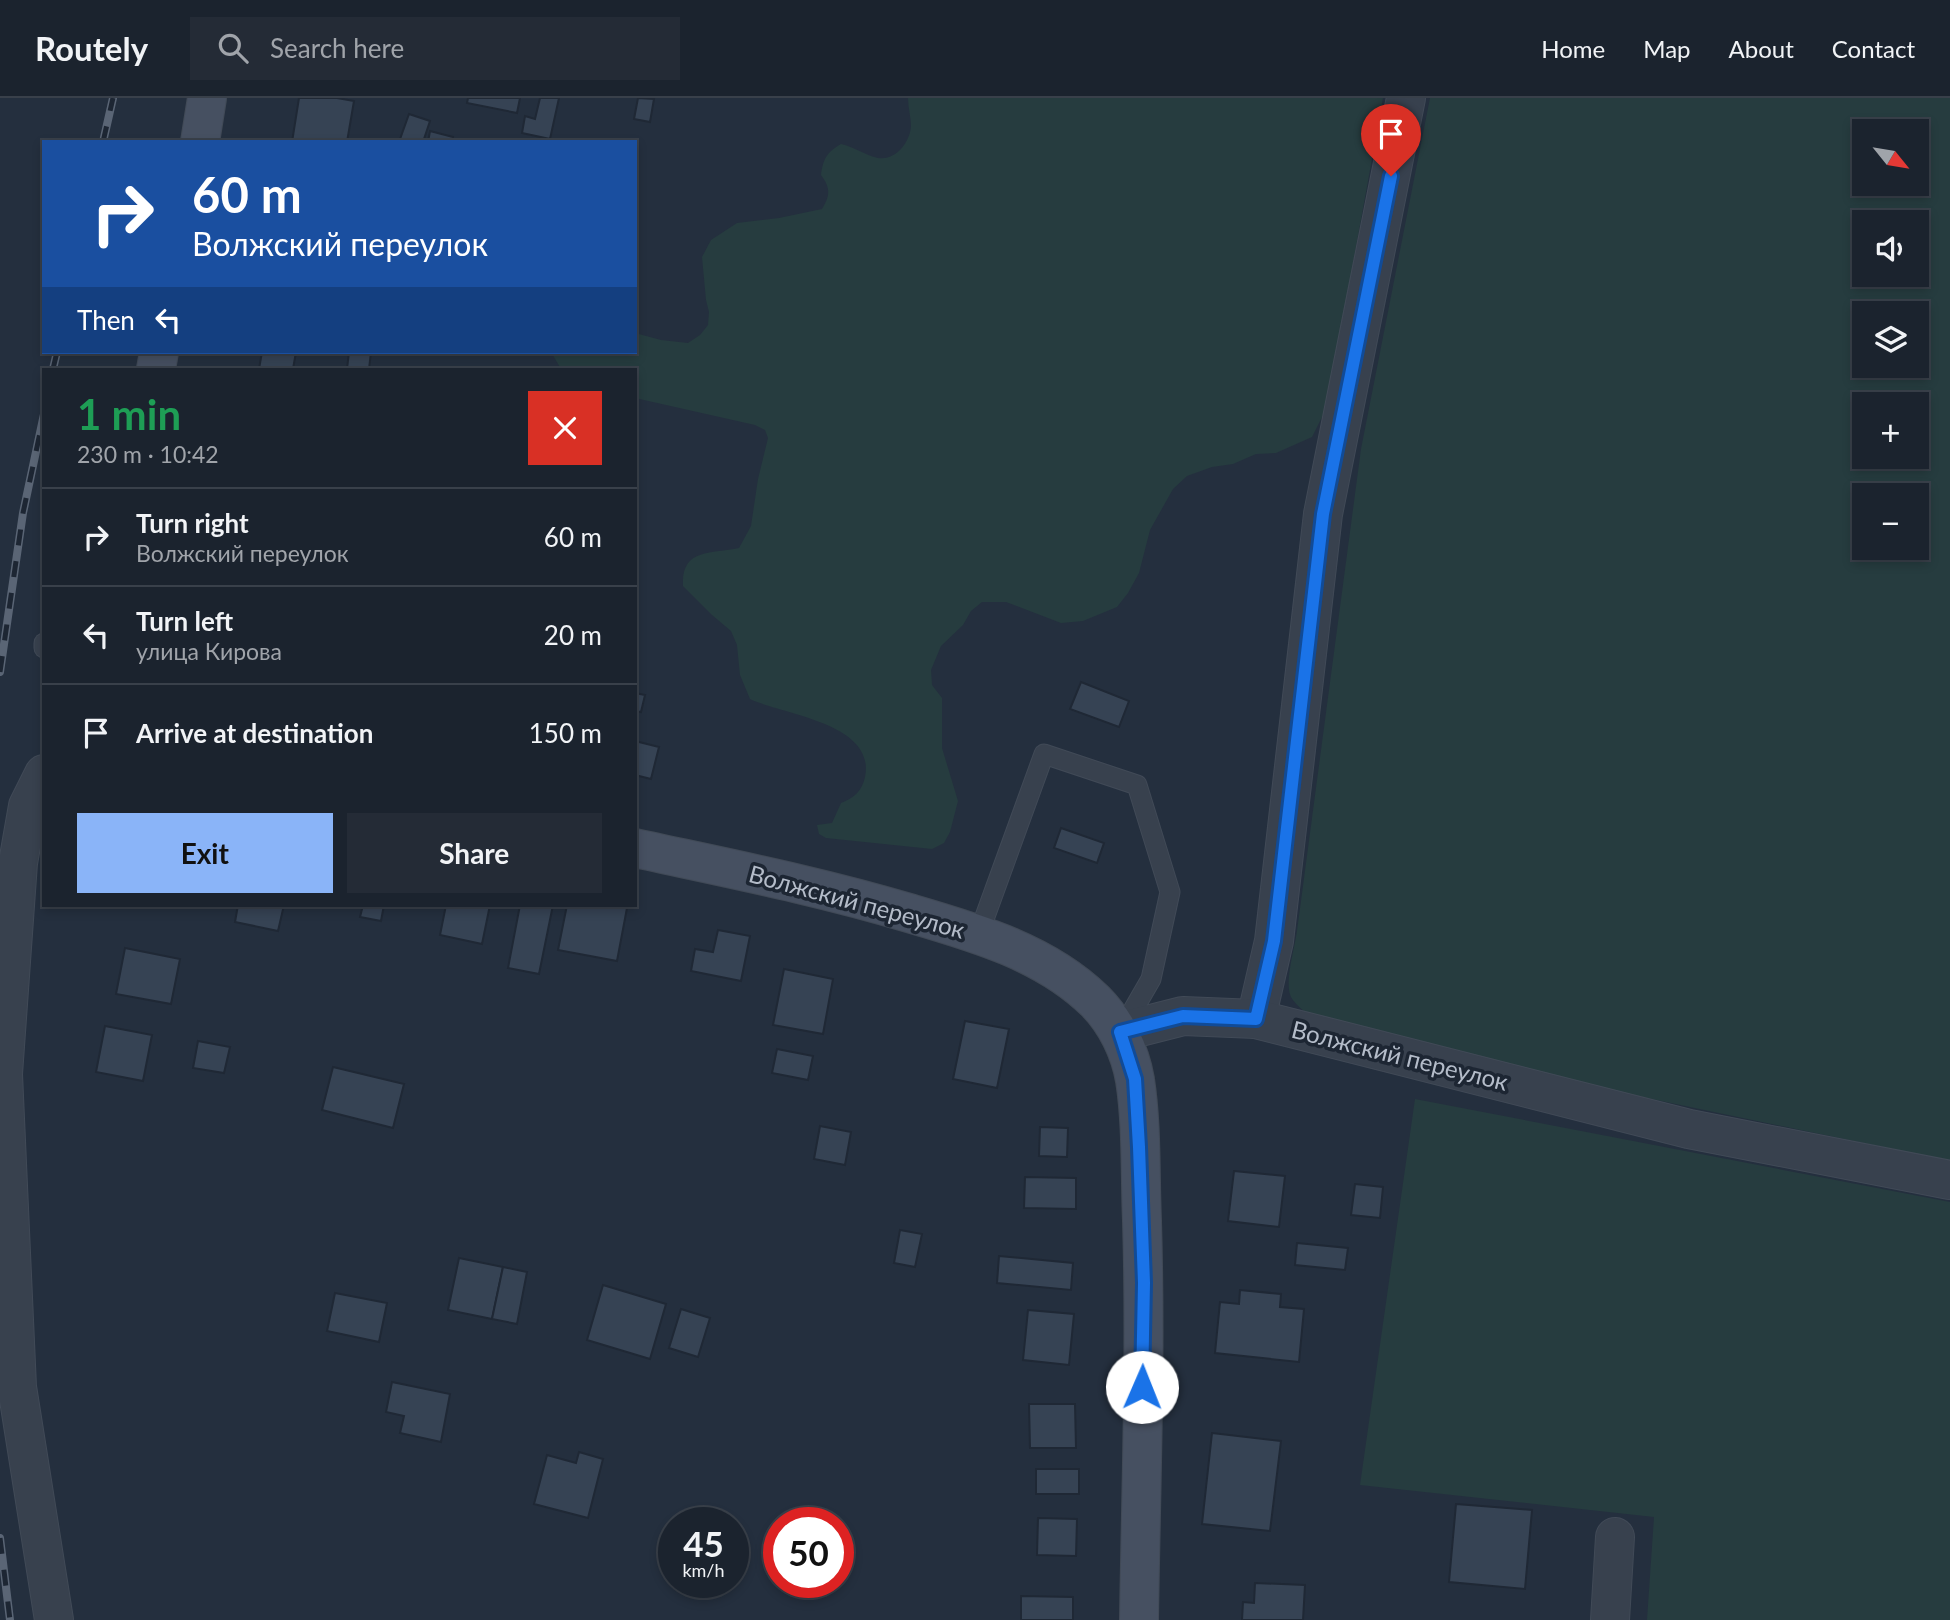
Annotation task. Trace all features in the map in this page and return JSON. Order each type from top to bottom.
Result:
[{"type":"main road","points":[[200,140],[207,98]]},
{"type":"main road","name":"Волжский переулок","points":[[637,848],[850,895],[979,933],[1018,949],[1056,972],[1095,1001],[1120,1032]]},
{"type":"main road","points":[[1120,1032],[1135,1079],[1144,1283],[1139,1620]]},
{"type":"street","points":[[1256,1019],[1274,941],[1323,514],[1406,98]]},
{"type":"street","points":[[42,778],[28,806],[18,863],[3,1074],[17,1387],[54,1620]]},
{"type":"street","name":"Волжский переулок","points":[[1120,1032],[1183,1016],[1256,1019],[1689,1129],[1950,1180]]},
{"type":"street","points":[[1610,1620],[1615,1536]]},
{"type":"lane","points":[[979,933],[1044,754],[1137,785],[1170,892],[1151,979],[1120,1032]]},
{"type":"green space","points":[[908,98],[1383,98],[1327,407],[1312,437],[1276,453],[1256,454],[1233,464],[1212,467],[1187,476],[1173,489],[1150,530],[1139,573],[1117,607],[1083,621],[1061,623],[1006,602],[982,602],[971,611],[963,625],[941,646],[931,670],[932,685],[942,698],[942,748],[958,801],[950,832],[944,843],[932,849],[826,838],[819,834],[817,825],[832,823],[841,803],[860,790],[865,777],[865,759],[856,744],[842,733],[804,716],[750,699],[740,675],[737,645],[731,631],[683,586],[687,565],[692,559],[708,553],[739,548],[751,526],[768,438],[765,430],[755,425],[637,398],[637,368],[560,368],[552,354],[637,354],[637,334],[688,343],[708,325],[709,312],[702,257],[711,240],[737,223],[822,209],[828,192],[827,184],[821,175],[825,160],[832,150],[841,144],[878,158],[891,157],[905,144],[911,123]]},
{"type":"green space","points":[[1430,98],[1950,98],[1950,1161],[1527,1073],[1315,1020],[1293,1000],[1289,991],[1289,974],[1361,449]]},
{"type":"green space","points":[[1415,1099],[1950,1202],[1950,1620],[1647,1620],[1654,1517],[1360,1485]]},
{"type":"building","points":[[299,98],[354,101],[347,140],[292,140]]},
{"type":"building","points":[[468,98],[520,98],[517,113],[467,103]]},
{"type":"building","points":[[540,98],[559,98],[550,139],[522,133],[525,116],[535,119]]},
{"type":"building","points":[[638,98],[654,99],[650,122],[634,119]]},
{"type":"building","points":[[409,114],[430,121],[424,140],[400,140]]},
{"type":"building","points":[[430,131],[453,137],[452,140],[428,140]]},
{"type":"building","points":[[262,354],[296,354],[293,368],[259,368]]},
{"type":"building","points":[[349,354],[371,354],[369,368],[347,368]]},
{"type":"building","points":[[1081,682],[1129,701],[1119,727],[1070,709]]},
{"type":"building","points":[[637,693],[645,695],[641,712],[637,711]]},
{"type":"building","points":[[637,742],[659,747],[651,779],[637,776]]},
{"type":"building","points":[[1061,828],[1104,843],[1097,863],[1054,848]]},
{"type":"building","points":[[238,907],[284,907],[278,931],[235,922]]},
{"type":"building","points":[[362,907],[384,907],[381,921],[360,917]]},
{"type":"building","points":[[446,907],[490,907],[482,944],[440,935]]},
{"type":"building","points":[[520,907],[553,907],[539,974],[508,968]]},
{"type":"building","points":[[567,907],[627,908],[617,961],[558,950]]},
{"type":"building","points":[[718,930],[750,936],[741,981],[691,971],[695,949],[713,952]]},
{"type":"building","points":[[125,948],[180,959],[171,1004],[116,994]]},
{"type":"building","points":[[784,969],[833,979],[823,1034],[773,1025]]},
{"type":"building","points":[[965,1021],[1009,1029],[997,1088],[953,1079]]},
{"type":"building","points":[[105,1026],[152,1035],[143,1081],[96,1072]]},
{"type":"building","points":[[198,1041],[230,1047],[224,1073],[193,1068]]},
{"type":"building","points":[[777,1049],[813,1056],[808,1080],[772,1073]]},
{"type":"building","points":[[333,1067],[404,1084],[393,1128],[322,1110]]},
{"type":"building","points":[[820,1126],[851,1132],[845,1165],[814,1159]]},
{"type":"building","points":[[1040,1127],[1068,1128],[1067,1157],[1039,1156]]},
{"type":"building","points":[[1234,1171],[1285,1176],[1279,1227],[1228,1221]]},
{"type":"building","points":[[1025,1177],[1076,1178],[1076,1209],[1024,1208]]},
{"type":"building","points":[[1355,1184],[1383,1187],[1380,1218],[1351,1215]]},
{"type":"building","points":[[900,1230],[922,1234],[915,1267],[894,1263]]},
{"type":"building","points":[[1297,1243],[1348,1248],[1345,1270],[1295,1265]]},
{"type":"building","points":[[999,1256],[1073,1263],[1071,1290],[997,1283]]},
{"type":"building","points":[[459,1258],[503,1267],[492,1319],[448,1310]]},
{"type":"building","points":[[503,1267],[527,1272],[517,1324],[492,1319]]},
{"type":"building","points":[[603,1285],[666,1304],[650,1359],[587,1340]]},
{"type":"building","points":[[1240,1290],[1281,1294],[1280,1307],[1304,1309],[1299,1362],[1215,1353],[1220,1302],[1239,1304]]},
{"type":"building","points":[[335,1293],[387,1303],[379,1342],[327,1331]]},
{"type":"building","points":[[681,1309],[710,1318],[698,1357],[669,1348]]},
{"type":"building","points":[[1028,1310],[1074,1314],[1069,1365],[1023,1360]]},
{"type":"building","points":[[392,1382],[450,1394],[441,1442],[400,1433],[404,1416],[386,1412]]},
{"type":"building","points":[[1029,1404],[1075,1404],[1076,1448],[1030,1448]]},
{"type":"building","points":[[1212,1433],[1281,1441],[1270,1531],[1202,1524]]},
{"type":"building","points":[[579,1452],[603,1459],[588,1518],[534,1504],[547,1455],[576,1463]]},
{"type":"building","points":[[1036,1469],[1079,1469],[1079,1494],[1036,1494]]},
{"type":"building","points":[[1456,1504],[1532,1510],[1525,1589],[1449,1582]]},
{"type":"building","points":[[1038,1518],[1077,1519],[1076,1556],[1037,1555]]},
{"type":"building","points":[[1255,1583],[1305,1585],[1303,1620],[1242,1620],[1243,1602],[1254,1603]]},
{"type":"building","points":[[1021,1596],[1073,1597],[1073,1620],[1021,1620]]},
{"type":"railway","points":[[103,140],[113,98]]},
{"type":"railway","points":[[53,368],[57,354]]},
{"type":"railway","points":[[0,672],[23,513],[42,423]]},
{"type":"railway","points":[[0,1538],[10,1620]]},
{"type":"route","points":[[1142,1387],[1144,1283],[1135,1079],[1120,1032],[1183,1016],[1256,1019],[1274,941],[1323,514],[1391,176]]}]
